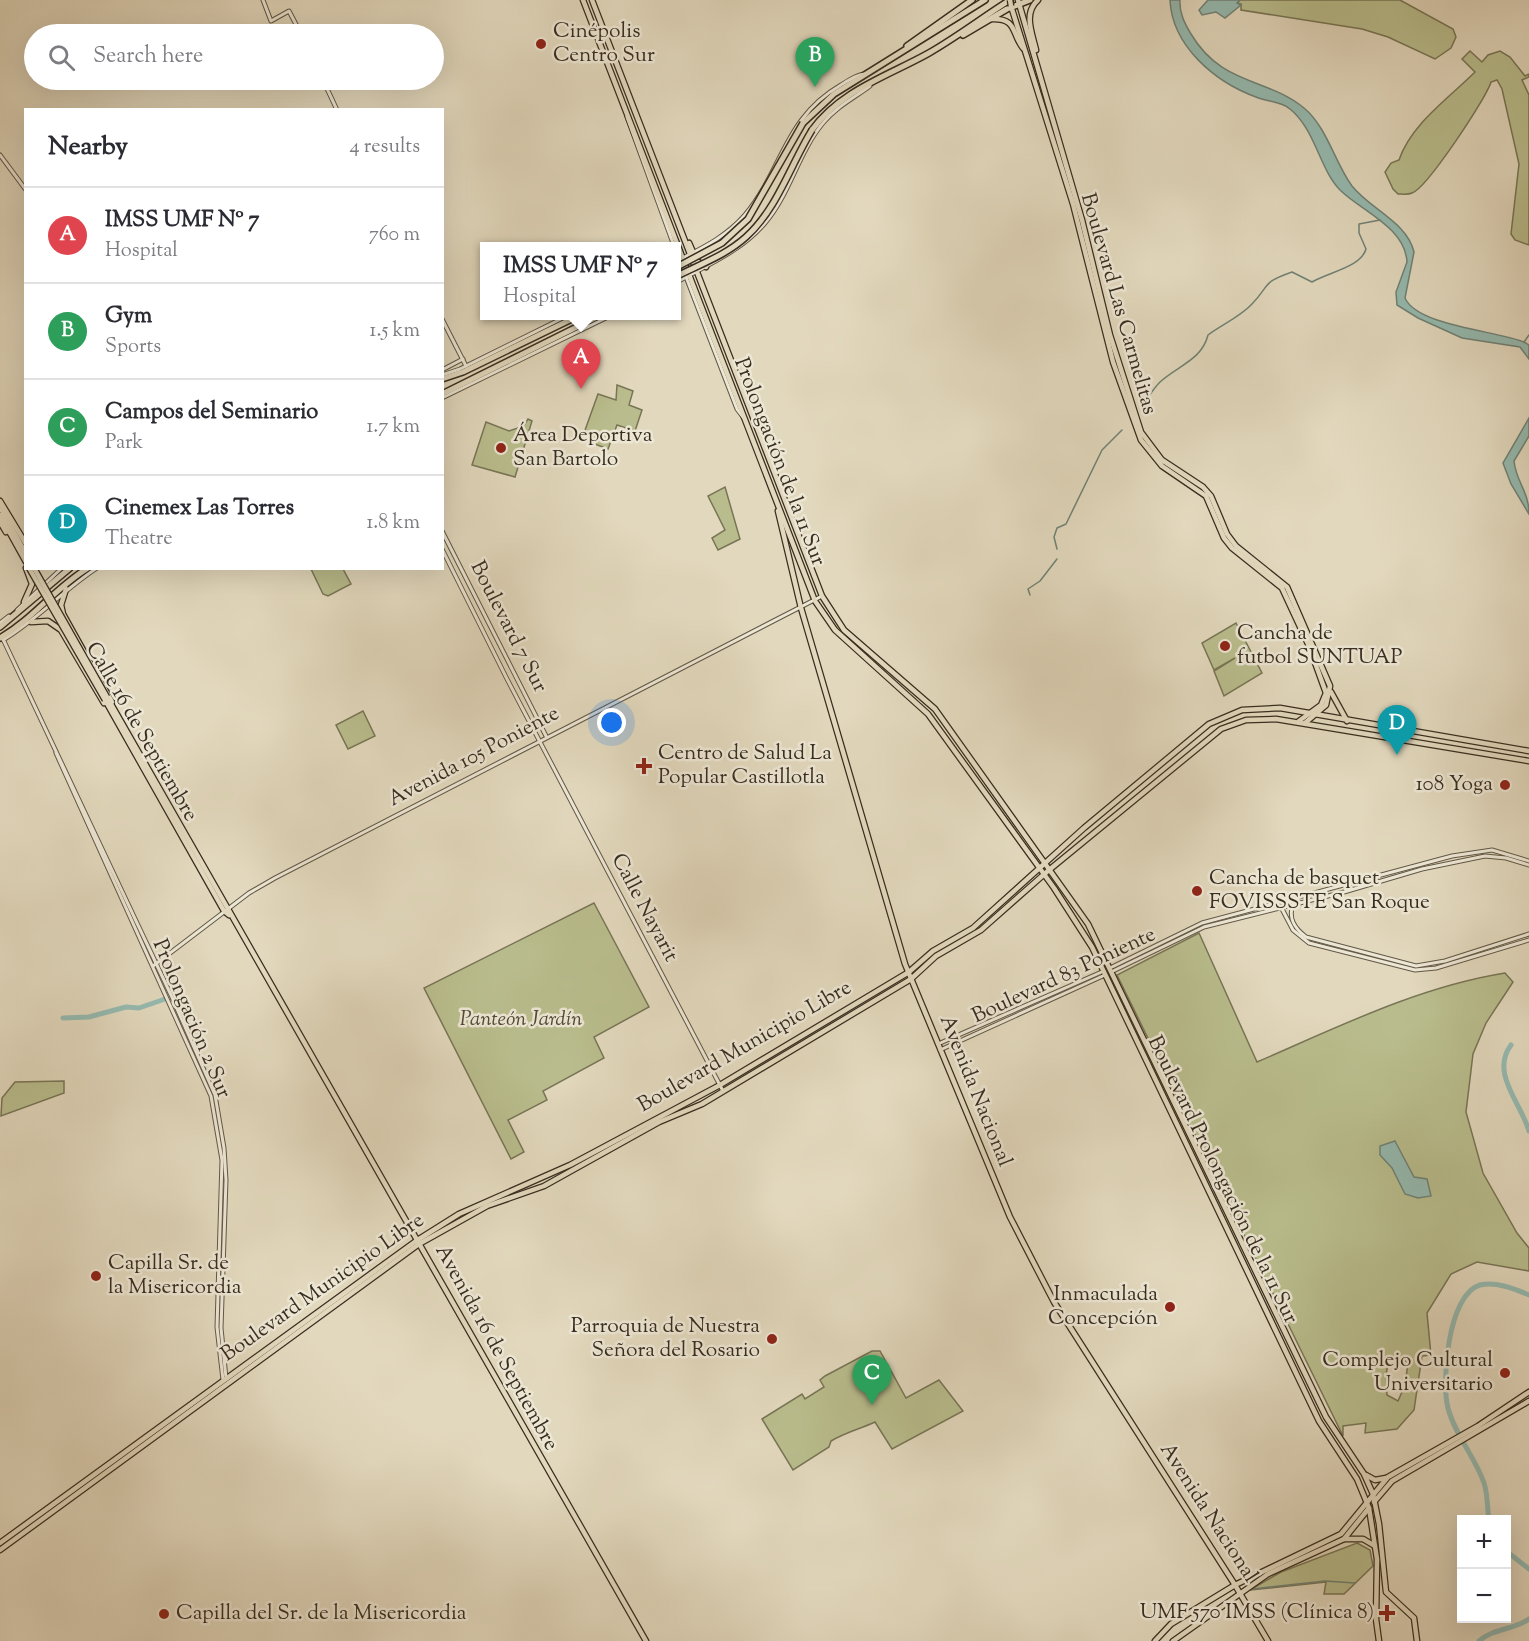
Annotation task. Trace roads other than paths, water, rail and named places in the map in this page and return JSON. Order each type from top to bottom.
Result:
[{"type":"highway","points":[[899,54],[972,0]]},
{"type":"highway","points":[[681,265],[722,243],[748,219],[762,199],[803,123],[826,99],[985,0]]},
{"type":"highway","points":[[947,43],[1011,3],[1030,0]]},
{"type":"highway","points":[[681,274],[720,255],[756,226],[775,201],[812,130],[833,106],[883,76],[991,19],[1011,3]]},
{"type":"highway","points":[[444,377],[463,372],[568,320]]},
{"type":"highway","points":[[444,395],[589,320]]},
{"type":"highway","points":[[532,334],[544,332],[555,322]]},
{"type":"highway","points":[[453,389],[465,387]]},
{"type":"highway","points":[[0,625],[68,570]]},
{"type":"highway","points":[[2,638],[27,620],[65,584],[85,570]]},
{"type":"main road","name":"Prolongación de la 11 Sur","points":[[584,0],[673,242]]},
{"type":"main road","points":[[592,0],[674,213],[692,254],[706,267]]},
{"type":"main road","points":[[1038,0],[1031,6],[1029,16],[1038,68]]},
{"type":"main road","name":"Boulevard Las Carmelitas","points":[[1011,3],[1071,195],[1113,362],[1135,427],[1144,445],[1157,462],[1197,488],[1213,502]]},
{"type":"main road","name":"Boulevard Las Carmelitas","points":[[1019,3],[1082,220],[1110,335],[1141,432],[1162,460],[1203,487],[1213,502],[1231,541],[1283,582],[1331,692],[1326,705],[1302,722]]},
{"type":"main road","points":[[991,19],[1003,19],[1011,24],[1024,49]]},
{"type":"main road","name":"Prolongación de la 11 Sur","points":[[692,254],[822,596],[844,630],[934,709],[1048,870]]},
{"type":"main road","name":"Prolongación de la 11 Sur","points":[[681,263],[815,601],[835,630],[928,714],[1043,874]]},
{"type":"main road","name":"Avenida Nacional","points":[[776,500],[785,548],[801,608],[911,979],[1010,1217],[1035,1269],[1090,1360],[1241,1591],[1270,1641]]},
{"type":"main road","points":[[0,501],[24,541]]},
{"type":"main road","points":[[0,507],[1,515],[24,558]]},
{"type":"main road","points":[[1,515],[24,551]]},
{"type":"main road","name":"Calle 16 de Septiembre","points":[[0,522],[24,560]]},
{"type":"main road","points":[[785,548],[792,540]]},
{"type":"main road","points":[[24,602],[32,584],[29,570]]},
{"type":"main road","name":"Calle 16 de Septiembre","points":[[30,570],[227,912]]},
{"type":"main road","points":[[66,589],[61,605],[63,614],[105,686],[112,709]]},
{"type":"main road","name":"Boulevard Las Carmelitas","points":[[1297,613],[1326,689],[1323,702],[1314,714]]},
{"type":"main road","points":[[31,622],[51,622],[61,630],[96,692],[112,709]]},
{"type":"main road","points":[[1331,692],[1348,721]]},
{"type":"main road","name":"Boulevard Municipio Libre","points":[[0,1543],[225,1379],[459,1214],[570,1165],[720,1085],[909,972],[933,951],[973,928],[1044,863],[1209,724],[1227,715],[1252,709],[1280,708],[1529,751]]},
{"type":"main road","name":"Boulevard Municipio Libre","points":[[0,1550],[418,1243],[487,1206],[544,1186],[659,1122],[702,1104],[911,979],[936,956],[981,930],[1043,874],[1214,733],[1235,723],[1262,718],[1302,722],[1529,761]]},
{"type":"main road","points":[[1058,862],[1055,874],[1059,885]]},
{"type":"main road","name":"Boulevard Prolongación de la 11 Sur","points":[[1048,870],[1088,924],[1112,969],[1326,1417],[1364,1474],[1375,1500],[1386,1592],[1414,1618],[1417,1641]]},
{"type":"main road","name":"Boulevard Prolongación de la 11 Sur","points":[[1043,874],[1084,932],[1319,1421],[1357,1479],[1367,1502],[1373,1527],[1378,1588],[1376,1619],[1379,1641]]},
{"type":"main road","name":"Avenida 16 de Septiembre","points":[[227,912],[646,1641]]},
{"type":"main road","points":[[1344,1539],[1392,1481],[1441,1454],[1529,1392]]},
{"type":"main road","points":[[1364,1474],[1375,1480],[1388,1477],[1437,1448],[1529,1401]]},
{"type":"main road","points":[[1155,1641],[1166,1628],[1235,1585],[1335,1538],[1355,1520],[1388,1477]]},
{"type":"main road","points":[[1373,1527],[1379,1524]]},
{"type":"main road","points":[[1173,1641],[1268,1574],[1344,1539],[1363,1539],[1375,1546]]},
{"type":"main road","points":[[1192,1611],[1198,1622]]},
{"type":"main road","points":[[1181,1618],[1188,1621],[1190,1628]]},
{"type":"street","points":[[263,0],[272,21],[289,11],[296,24]]},
{"type":"street","points":[[681,258],[718,239],[744,216],[762,189],[789,136],[814,105],[862,73],[867,75]]},
{"type":"street","points":[[681,280],[724,258],[756,233],[779,202],[822,124],[842,105],[883,76]]},
{"type":"street","points":[[328,90],[337,108]]},
{"type":"street","points":[[0,155],[24,187]]},
{"type":"street","points":[[656,194],[673,242]]},
{"type":"street","points":[[688,276],[712,346],[743,417]]},
{"type":"street","points":[[444,376],[558,320]]},
{"type":"street","points":[[444,395],[600,320]]},
{"type":"street","points":[[444,323],[466,366]]},
{"type":"street","points":[[444,369],[463,359]]},
{"type":"street","name":"Boulevard 7 Sur","points":[[444,535],[546,736]]},
{"type":"street","name":"Boulevard 7 Sur","points":[[444,553],[540,739]]},
{"type":"street","points":[[0,625],[60,570]]},
{"type":"street","points":[[2,638],[31,622],[66,589],[94,570]]},
{"type":"street","name":"Avenida 105 Poniente","points":[[154,964],[275,878],[540,739],[822,596]]},
{"type":"street","name":"Prolongación 2 Sur","points":[[2,638],[55,751],[57,760],[212,1087],[221,1129],[226,1180],[221,1321],[225,1386]]},
{"type":"street","name":"Calle Nayarit","points":[[540,739],[723,1091]]},
{"type":"street","points":[[1271,907],[1293,904],[1298,900],[1472,852],[1492,849],[1529,863]]},
{"type":"street","points":[[1271,907],[1474,857],[1506,858],[1529,863]]},
{"type":"street","points":[[1293,904],[1291,910],[1293,924],[1302,934],[1335,949],[1404,964],[1422,966],[1529,934]]},
{"type":"street","name":"Boulevard 83 Poniente","points":[[939,1047],[1105,973],[1199,926],[1271,907]]},
{"type":"street","points":[[1281,907],[1289,924],[1302,940],[1403,968],[1428,970],[1529,939]]},
{"type":"street","points":[[1284,912],[1291,910]]},
{"type":"street","points":[[1495,945],[1497,950]]},
{"type":"water","points":[[1170,0],[1180,0],[1181,14],[1189,30],[1203,51],[1216,63],[1230,72],[1290,98],[1304,108],[1319,125],[1352,186],[1404,232],[1414,252],[1405,298],[1412,307],[1441,321],[1524,342],[1529,345],[1529,359],[1520,347],[1462,338],[1418,318],[1397,305],[1396,292],[1407,262],[1399,239],[1381,221],[1349,198],[1333,182],[1299,117],[1282,104],[1260,99],[1226,82],[1198,60],[1187,47],[1179,32]]},
{"type":"water","points":[[1208,0],[1240,0],[1237,3],[1241,5],[1225,18],[1216,12],[1202,15],[1199,10]]},
{"type":"water","points":[[1529,418],[1529,436],[1514,461],[1527,499],[1529,514],[1511,484],[1503,463]]},
{"type":"water","points":[[1395,1141],[1414,1177],[1427,1179],[1431,1196],[1418,1198],[1405,1194],[1392,1168],[1380,1155],[1380,1146]]},
{"type":"waterway","points":[[1142,406],[1160,382],[1195,357],[1205,344],[1208,335],[1247,309],[1267,285],[1292,272],[1312,282],[1351,265],[1363,255],[1366,249],[1359,233],[1359,224],[1380,220]]},
{"type":"waterway","points":[[1524,342],[1529,335]]},
{"type":"waterway","points":[[1057,549],[1054,537],[1057,528],[1066,524],[1102,450],[1122,430]]},
{"type":"waterway","points":[[1030,595],[1028,589],[1040,581],[1057,559]]},
{"type":"waterway","points":[[63,1018],[89,1017],[126,1007],[139,1008],[165,999]]},
{"type":"waterway","points":[[63,1019],[88,1017],[127,1007],[138,1009],[164,1000]]},
{"type":"waterway","points":[[1511,1045],[1505,1056],[1505,1077],[1529,1131]]},
{"type":"waterway","points":[[1489,1515],[1484,1483],[1455,1427],[1448,1408],[1446,1379],[1449,1340],[1461,1304],[1469,1292],[1480,1285],[1498,1285],[1529,1295]]},
{"type":"waterway","points":[[1511,1555],[1529,1569]]},
{"type":"waterway","points":[[1252,1589],[1325,1581],[1355,1583]]},
{"type":"waterway","points":[[1479,1641],[1529,1619]]},
{"type":"place","name":"Cinépolis Centro Sur","points":[[541,44]]},
{"type":"place","name":"Gym","points":[[815,87]]},
{"type":"place","name":"IMSS UMF Nº 7","points":[[581,389]]},
{"type":"place","name":"Área Deportiva San Bartolo","points":[[501,448]]},
{"type":"place","name":"Cancha de futbol SUNTUAP","points":[[1225,646]]},
{"type":"place","name":"Cinemex Las Torres","points":[[1397,755]]},
{"type":"place","name":"Centro de Salud La Popular Castillotla","points":[[644,766]]},
{"type":"place","name":"108 Yoga","points":[[1505,785]]},
{"type":"place","name":"Cancha de basquet FOVISSSTE San Roque","points":[[1197,891]]},
{"type":"place","name":"Capilla Sr. de la Misericordia","points":[[96,1276]]},
{"type":"place","name":"Inmaculada Concepción","points":[[1170,1307]]},
{"type":"place","name":"Parroquia de Nuestra Señora del Rosario","points":[[772,1339]]},
{"type":"place","name":"Complejo Cultural Universitario","points":[[1505,1373]]},
{"type":"place","name":"Campos del Seminario","points":[[872,1405]]},
{"type":"place","name":"UMF 570 IMSS (Clínica 8)","points":[[1387,1613]]},
{"type":"place","name":"Capilla del Sr. de la Misericordia","points":[[164,1614]]},
{"type":"park label","name":"Panteón Jardín","points":[[521,1020]]}]
